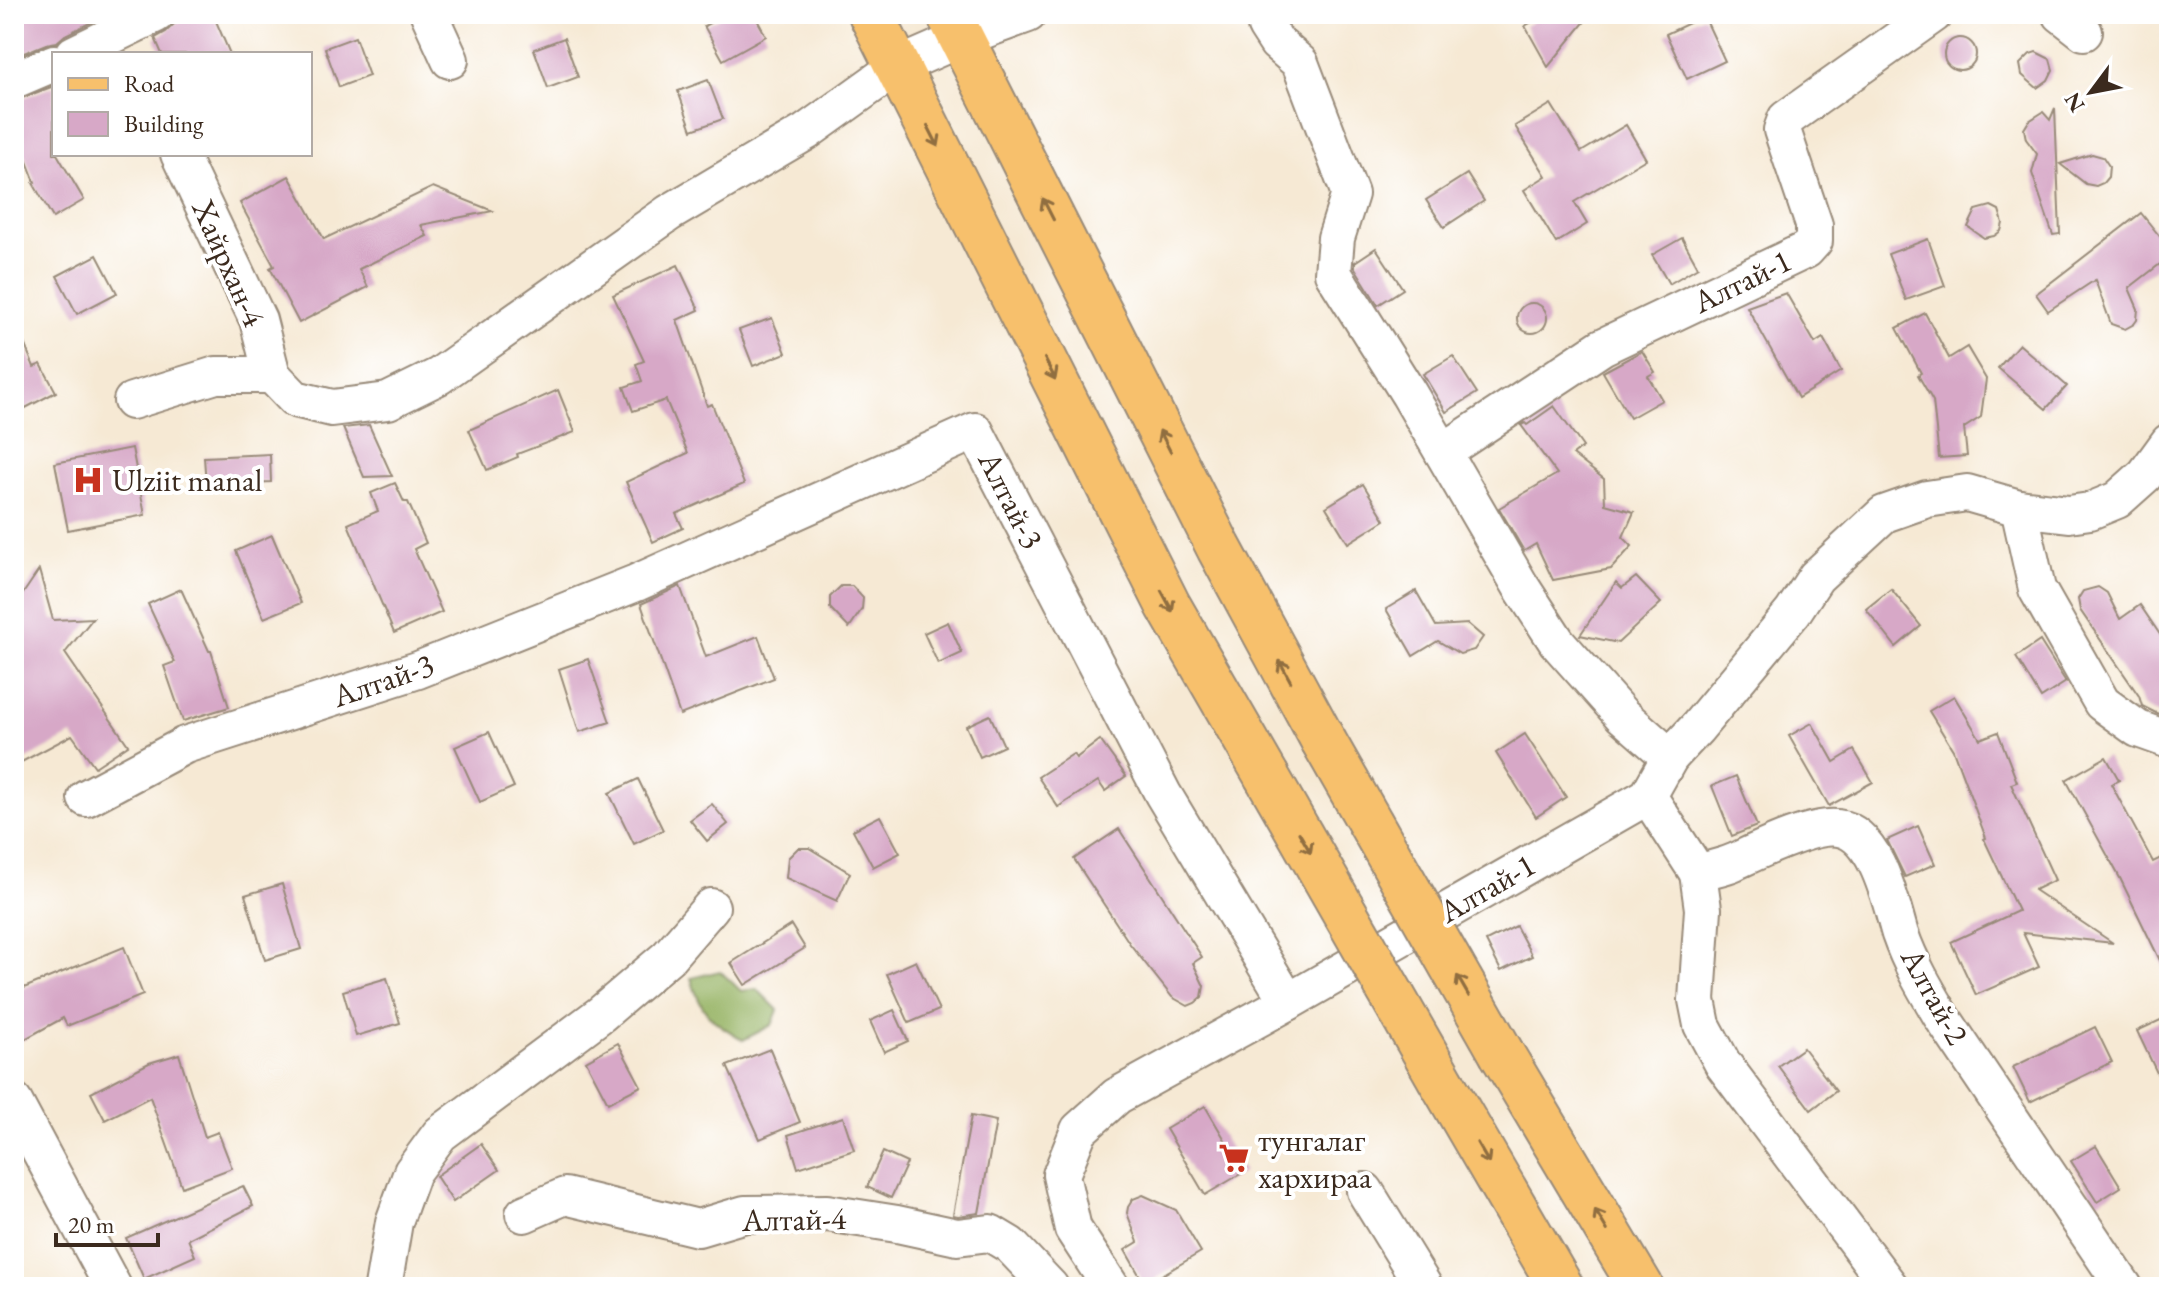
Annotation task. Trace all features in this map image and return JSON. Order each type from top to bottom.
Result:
[{"type":"main road","points":[[871,14],[1168,605],[1561,1287]]},
{"type":"main road","points":[[956,26],[1212,535],[1323,740],[1502,1054],[1641,1287]]},
{"type":"street","points":[[79,52],[156,14]]},
{"type":"street","points":[[429,14],[450,60]]},
{"type":"street","points":[[132,401],[216,375],[272,375],[295,399],[332,408],[388,401],[439,376],[669,213],[806,132],[956,26],[1028,14]]},
{"type":"street","points":[[1270,14],[1266,26],[1277,43],[1300,63],[1350,194],[1336,238],[1333,273],[1557,642],[1622,715],[1670,757]]},
{"type":"street","name":"Алтай-1","points":[[1443,452],[1602,347],[1806,250],[1814,241],[1814,225],[1782,130],[1786,119],[1934,14]]},
{"type":"street","points":[[14,80],[52,64]]},
{"type":"street","name":"Хайрхан-4","points":[[180,156],[258,320],[272,375]]},
{"type":"street","name":"Алтай-3","points":[[86,798],[185,745],[418,670],[636,583],[975,431],[1163,794],[1288,1002]]},
{"type":"street","points":[[1890,1287],[1723,1064],[1702,1025],[1697,1000],[1703,909],[1698,873],[1648,796],[1670,757],[1793,612],[1816,577],[1884,514],[1927,499],[1967,493],[2019,508],[2069,514],[2090,511],[2117,500],[2145,475],[2169,442]]},
{"type":"street","points":[[2019,508],[2037,589],[2102,703],[2138,729],[2169,740]]},
{"type":"street","name":"Алтай-1","points":[[1288,1002],[1648,796]]},
{"type":"street","name":"Алтай-2","points":[[1698,873],[1730,864],[1765,847],[1811,832],[1838,827],[1857,835],[1881,873],[1893,903],[1900,934],[1919,978],[1942,1017],[2124,1287]]},
{"type":"street","points":[[383,1287],[394,1222],[412,1172],[440,1134],[601,1014],[668,957],[711,907]]},
{"type":"street","points":[[1111,1287],[1073,1229],[1061,1175],[1079,1130],[1117,1096],[1288,1002]]},
{"type":"street","points":[[14,1102],[113,1287]]},
{"type":"street","points":[[1365,1191],[1424,1287]]},
{"type":"street","name":"Алтай-4","points":[[524,1214],[565,1196],[698,1228],[745,1214],[827,1213],[957,1237],[990,1233],[1010,1245],[1050,1287]]},
{"type":"green space","points":[[720,971],[741,991],[757,989],[778,1010],[772,1025],[743,1040],[709,1015],[699,1001],[691,978]]},
{"type":"building","points":[[14,14],[108,14],[57,42],[14,57]]},
{"type":"building","points":[[196,14],[213,14],[229,52],[161,52],[155,38],[174,24]]},
{"type":"building","points":[[726,14],[754,14],[766,36],[723,60],[704,26]]},
{"type":"building","points":[[1546,14],[1591,14],[1548,67],[1525,26]]},
{"type":"building","points":[[1704,16],[1725,61],[1687,79],[1666,34]]},
{"type":"building","points":[[355,37],[369,76],[339,87],[325,48]]},
{"type":"building","points":[[564,38],[578,77],[548,88],[534,49]]},
{"type":"building","points":[[1960,38],[1971,43],[1976,54],[1971,65],[1960,70],[1949,65],[1944,54],[1949,43]]},
{"type":"building","points":[[2036,52],[2050,59],[2053,70],[2048,80],[2037,88],[2022,75],[2020,64]]},
{"type":"building","points":[[708,80],[723,119],[692,130],[678,91]]},
{"type":"building","points":[[52,87],[52,156],[58,156],[84,200],[53,218],[33,183],[14,128],[14,101]]},
{"type":"building","points":[[1551,104],[1581,152],[1626,125],[1646,159],[1574,202],[1587,224],[1556,243],[1524,190],[1546,176],[1515,126]]},
{"type":"building","points":[[2055,108],[2060,234],[2053,235],[2032,173],[2037,154],[2026,139],[2024,129],[2029,121],[2043,112],[2050,120]]},
{"type":"building","points":[[2092,154],[2103,157],[2109,166],[2108,177],[2096,186],[2086,184],[2060,164]]},
{"type":"building","points":[[1467,174],[1484,201],[1444,227],[1426,200]]},
{"type":"building","points":[[289,176],[324,239],[433,187],[493,211],[421,225],[427,236],[359,269],[368,287],[299,323],[270,268],[274,266],[240,203]]},
{"type":"building","points":[[1991,206],[1999,210],[2003,223],[2001,231],[1984,238],[1968,227],[1976,210]]},
{"type":"building","points":[[2141,213],[2169,248],[2169,257],[2129,288],[2138,309],[2134,324],[2125,329],[2111,324],[2095,280],[2048,311],[2036,294]]},
{"type":"building","points":[[1682,238],[1698,267],[1669,284],[1652,255]]},
{"type":"building","points":[[1928,239],[1945,286],[1906,300],[1888,254]]},
{"type":"building","points":[[1376,248],[1403,289],[1378,305],[1355,268],[1355,262]]},
{"type":"building","points":[[97,255],[117,293],[77,314],[57,276]]},
{"type":"building","points":[[678,265],[699,310],[677,320],[707,406],[712,404],[744,484],[676,514],[683,528],[653,542],[626,482],[688,453],[666,400],[633,411],[624,387],[642,381],[636,364],[644,361],[613,295]]},
{"type":"building","points":[[1786,293],[1815,343],[1823,338],[1841,371],[1798,398],[1747,307]]},
{"type":"building","points":[[1532,303],[1543,307],[1547,318],[1543,329],[1532,333],[1521,329],[1517,318],[1521,307]]},
{"type":"building","points":[[1925,313],[1949,358],[1967,347],[1986,379],[1981,417],[1964,428],[1967,456],[1939,458],[1933,401],[1897,328]]},
{"type":"building","points":[[772,318],[786,353],[753,366],[739,330]]},
{"type":"building","points":[[14,319],[34,367],[41,364],[56,392],[14,414]]},
{"type":"building","points":[[2019,344],[2067,386],[2046,409],[1998,368]]},
{"type":"building","points":[[1642,351],[1655,372],[1648,376],[1662,400],[1630,418],[1603,372]]},
{"type":"building","points":[[1453,356],[1477,393],[1446,412],[1423,374]]},
{"type":"building","points":[[558,390],[575,432],[517,454],[518,457],[487,470],[469,430]]},
{"type":"building","points":[[1554,406],[1583,447],[1573,455],[1604,479],[1605,504],[1634,512],[1623,537],[1632,546],[1611,569],[1553,580],[1536,544],[1524,551],[1499,508],[1557,474],[1521,425],[1527,425]]},
{"type":"building","points":[[369,425],[392,476],[364,477],[343,428]]},
{"type":"building","points":[[132,448],[145,515],[68,530],[55,463]]},
{"type":"building","points":[[270,454],[271,482],[206,485],[204,457]]},
{"type":"building","points":[[395,483],[404,502],[408,502],[426,543],[414,549],[442,612],[394,633],[348,524],[378,511],[371,493]]},
{"type":"building","points":[[1363,484],[1385,520],[1348,543],[1326,507]]},
{"type":"building","points":[[272,535],[301,603],[264,618],[236,551]]},
{"type":"building","points":[[39,570],[53,620],[93,618],[65,653],[128,745],[95,767],[72,735],[14,766],[14,607]]},
{"type":"building","points":[[1636,577],[1661,603],[1618,643],[1580,635],[1616,582],[1622,588]]},
{"type":"building","points":[[680,586],[706,657],[758,636],[774,678],[680,715],[641,604]]},
{"type":"building","points":[[841,586],[852,586],[863,598],[862,609],[849,628],[830,608],[830,597]]},
{"type":"building","points":[[2098,587],[2107,593],[2120,619],[2140,605],[2169,648],[2169,704],[2158,714],[2142,706],[2139,696],[2080,610],[2078,599],[2083,591]]},
{"type":"building","points":[[181,589],[211,651],[229,707],[183,721],[164,666],[175,662],[148,604]]},
{"type":"building","points":[[1891,589],[1921,626],[1896,647],[1866,609]]},
{"type":"building","points":[[1416,591],[1436,626],[1468,624],[1483,637],[1474,650],[1460,654],[1438,641],[1413,656],[1386,609]]},
{"type":"building","points":[[948,622],[962,653],[938,664],[924,633]]},
{"type":"building","points":[[2040,641],[2066,682],[2041,698],[2016,657]]},
{"type":"building","points":[[588,659],[610,722],[579,732],[559,669]]},
{"type":"building","points":[[1954,696],[1980,739],[1998,732],[2017,782],[2011,784],[2055,880],[2034,890],[2113,943],[2023,933],[2039,967],[1976,995],[1951,942],[2018,911],[1984,839],[1953,750],[1929,711]]},
{"type":"building","points":[[990,715],[1004,746],[980,757],[966,726]]},
{"type":"building","points":[[1812,723],[1834,762],[1854,750],[1873,782],[1829,806],[1789,736]]},
{"type":"building","points":[[489,732],[514,787],[480,802],[455,747]]},
{"type":"building","points":[[1525,734],[1566,797],[1536,817],[1496,753]]},
{"type":"building","points":[[1100,740],[1126,776],[1105,791],[1098,781],[1058,807],[1038,777],[1073,754],[1076,758]]},
{"type":"building","points":[[2106,757],[2119,780],[2111,784],[2153,862],[2169,854],[2169,979],[2120,878],[2066,780]]},
{"type":"building","points":[[1736,776],[1757,826],[1732,836],[1712,786]]},
{"type":"building","points":[[638,779],[663,830],[634,844],[609,793]]},
{"type":"building","points":[[712,804],[728,824],[707,841],[690,820]]},
{"type":"building","points":[[880,816],[900,853],[873,867],[853,830]]},
{"type":"building","points":[[1918,826],[1935,864],[1905,877],[1887,840]]},
{"type":"building","points":[[1119,829],[1202,957],[1193,963],[1204,986],[1202,997],[1188,1006],[1172,997],[1130,944],[1074,859]]},
{"type":"building","points":[[798,848],[809,848],[850,873],[837,901],[786,878],[788,858]]},
{"type":"building","points":[[282,884],[301,949],[265,960],[245,895]]},
{"type":"building","points":[[791,925],[805,948],[745,985],[731,963]]},
{"type":"building","points":[[1516,926],[1532,956],[1501,971],[1486,941]]},
{"type":"building","points":[[124,947],[143,995],[67,1026],[63,1018],[14,1045],[14,992]]},
{"type":"building","points":[[916,961],[939,1010],[909,1023],[887,974]]},
{"type":"building","points":[[387,978],[400,1023],[356,1036],[343,991]]},
{"type":"building","points":[[894,1010],[908,1041],[884,1052],[870,1021]]},
{"type":"building","points":[[2169,1016],[2169,1098],[2137,1031]]},
{"type":"building","points":[[2095,1027],[2112,1062],[2030,1102],[2013,1067]]},
{"type":"building","points":[[618,1043],[641,1086],[608,1103],[586,1061]]},
{"type":"building","points":[[1803,1048],[1836,1091],[1811,1110],[1778,1066]]},
{"type":"building","points":[[770,1049],[800,1122],[760,1139],[727,1066]]},
{"type":"building","points":[[179,1054],[205,1137],[218,1132],[232,1168],[182,1187],[150,1097],[105,1120],[91,1093],[149,1063]]},
{"type":"building","points":[[1205,1106],[1244,1172],[1205,1195],[1166,1129]]},
{"type":"building","points":[[971,1116],[996,1121],[979,1213],[958,1216],[953,1215]]},
{"type":"building","points":[[843,1117],[854,1150],[798,1168],[788,1135]]},
{"type":"building","points":[[481,1144],[499,1170],[453,1202],[436,1176]]},
{"type":"building","points":[[2096,1146],[2121,1187],[2097,1202],[2071,1161]]},
{"type":"building","points":[[883,1152],[907,1163],[891,1198],[867,1187]]},
{"type":"building","points":[[243,1186],[253,1206],[188,1239],[195,1256],[144,1279],[126,1238]]},
{"type":"building","points":[[1143,1195],[1176,1210],[1201,1252],[1145,1285],[1125,1250],[1138,1242],[1127,1213],[1128,1207],[1133,1199]]},
{"type":"place","name":"Ulziit manal","points":[[88,480]]},
{"type":"place","name":"тунгалаг хархираа","points":[[1234,1158]]}]
